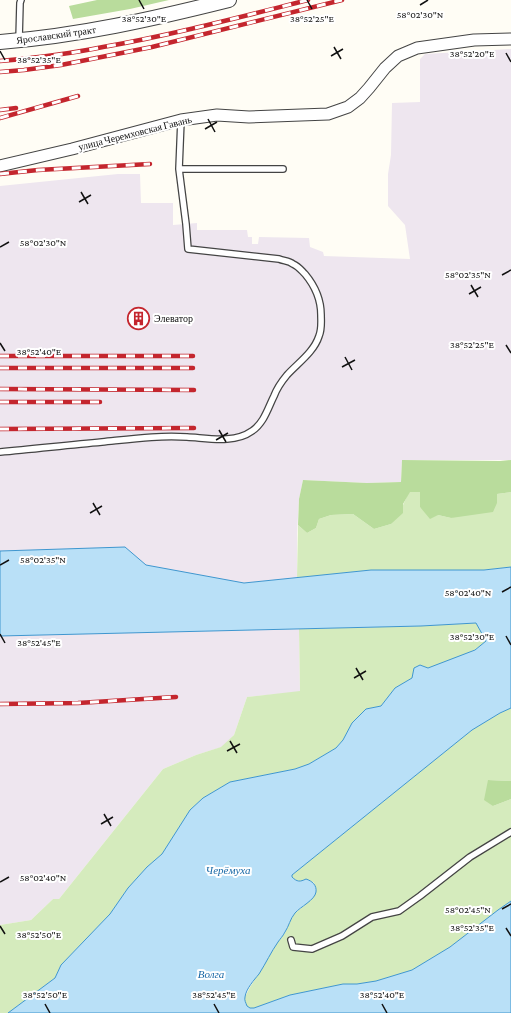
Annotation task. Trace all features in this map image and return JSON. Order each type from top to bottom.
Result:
[{"type":"street","name":"Ярославский тракт","points":[[0,42],[58,36],[100,29],[229,0]]},
{"type":"street","name":"улица Черемховская Гавань","points":[[0,166],[72,149],[181,120],[217,115],[249,117],[328,114],[348,107],[360,98],[385,68],[398,56],[417,48],[474,40],[511,38]]},
{"type":"lane","points":[[18,40],[21,0]]},
{"type":"lane","points":[[0,452],[161,436],[227,439],[244,436],[252,431],[263,420],[274,394],[286,376],[312,350],[320,335],[320,300],[313,284],[300,268],[293,263],[279,259],[188,250],[179,169],[181,120]]},
{"type":"lane","points":[[179,169],[283,169]]},
{"type":"lane","points":[[291,940],[293,946],[312,949],[342,936],[372,918],[399,911],[470,857],[511,832]]},
{"type":"shaded area","points":[[511,49],[511,460],[402,460],[401,482],[367,483],[303,480],[299,499],[297,578],[244,583],[146,565],[125,547],[0,551],[0,186],[118,174],[140,174],[141,203],[173,203],[173,225],[197,223],[197,230],[247,230],[248,237],[252,237],[252,244],[258,244],[259,237],[309,238],[310,247],[323,252],[324,256],[410,259],[405,225],[388,206],[388,174],[391,155],[392,103],[420,102],[420,59],[425,54]]},
{"type":"shaded area","points":[[299,629],[300,692],[247,697],[234,735],[222,747],[196,755],[163,769],[59,899],[53,899],[31,920],[0,925],[0,636]]},
{"type":"green space","points":[[97,0],[169,0],[130,9],[73,19],[69,6]]},
{"type":"green space","points":[[402,460],[511,460],[511,492],[497,494],[497,503],[493,512],[451,518],[438,515],[430,519],[420,507],[420,492],[410,492],[403,504],[403,513],[391,524],[374,529],[353,514],[331,515],[319,519],[316,528],[307,533],[298,525],[299,499],[303,480],[367,483],[401,482]]},
{"type":"green space","points":[[409,492],[420,492],[420,507],[438,515],[451,518],[497,494],[511,492],[511,567],[484,570],[371,570],[297,578],[298,525],[307,533],[316,528],[319,519],[331,515],[353,514],[374,529],[391,524]]},
{"type":"green space","points":[[477,623],[486,641],[467,654],[451,660],[428,668],[420,665],[412,678],[395,688],[381,706],[366,709],[352,723],[343,740],[336,748],[309,764],[295,769],[230,782],[203,798],[190,810],[162,854],[147,867],[128,888],[110,914],[61,965],[55,978],[8,1013],[0,1013],[0,925],[31,920],[53,899],[59,899],[163,769],[196,755],[221,747],[234,735],[247,697],[300,691],[299,629]]},
{"type":"green space","points":[[511,708],[511,781],[488,780],[493,806],[511,799],[511,901],[450,947],[412,970],[376,981],[357,984],[343,984],[290,995],[254,1008],[247,1006],[245,997],[250,987],[278,941],[285,933],[295,913],[305,905],[316,891],[314,883],[311,881],[298,881],[292,877],[292,875],[472,730]]},
{"type":"green space","points":[[488,780],[511,781],[511,799],[493,806],[484,800]]},
{"type":"water","name":"Черёмуха","points":[[125,547],[146,565],[244,583],[371,570],[484,570],[511,567],[511,708],[472,730],[292,875],[292,877],[297,881],[306,879],[312,882],[316,887],[315,895],[293,915],[284,933],[249,988],[245,999],[247,1006],[254,1008],[290,995],[343,984],[357,984],[376,981],[412,970],[450,947],[511,901],[511,1013],[8,1013],[55,978],[61,965],[110,914],[128,888],[147,867],[162,854],[190,810],[203,798],[230,782],[295,769],[309,764],[336,748],[343,740],[352,723],[366,709],[381,706],[395,688],[412,678],[414,668],[420,665],[428,668],[475,650],[486,641],[476,623],[421,626],[0,636],[0,551]]},
{"type":"railway","points":[[0,61],[64,54],[155,37],[308,0]]},
{"type":"railway","points":[[0,72],[61,65],[152,47],[342,0]]},
{"type":"railway","points":[[0,118],[78,96]]},
{"type":"railway","points":[[0,110],[16,108]]},
{"type":"railway","points":[[0,174],[38,170],[150,164]]},
{"type":"railway","points":[[0,356],[193,356]]},
{"type":"railway","points":[[0,368],[193,368]]},
{"type":"railway","points":[[0,389],[194,390]]},
{"type":"railway","points":[[0,402],[100,402]]},
{"type":"railway","points":[[0,429],[194,428]]},
{"type":"railway","points":[[0,704],[78,703],[176,697]]},
{"type":"place","name":"Элеватор","points":[[139,318]]},
{"type":"water label","name":"Волга","points":[[211,974]]}]
